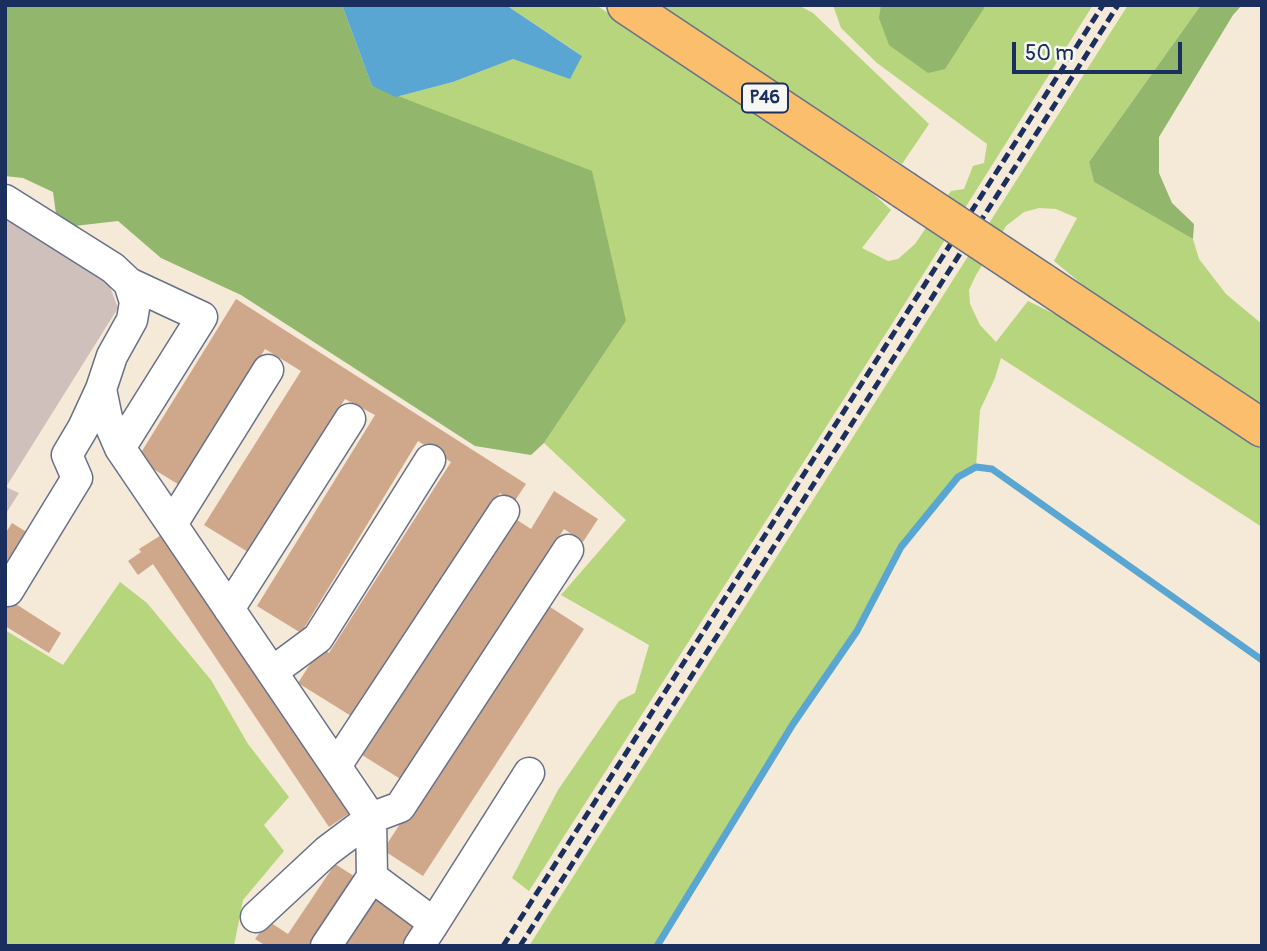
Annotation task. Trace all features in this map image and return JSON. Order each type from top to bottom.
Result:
[{"type":"main road","name":"Р46","points":[[626,5],[1262,428]]},
{"type":"street","points":[[5,200],[113,268],[129,283],[202,317],[120,448]]},
{"type":"street","points":[[8,592],[77,478],[67,455],[83,428],[101,389],[112,356],[132,320],[135,302],[129,283]]},
{"type":"street","points":[[172,524],[268,370]]},
{"type":"street","points":[[101,389],[107,418],[120,448],[372,818],[372,877],[326,946]]},
{"type":"street","points":[[229,609],[350,419]]},
{"type":"street","points":[[272,673],[318,638],[430,460]]},
{"type":"street","points":[[336,766],[505,511]]},
{"type":"street","points":[[256,917],[327,851],[372,818],[400,807],[568,550]]},
{"type":"street","points":[[372,877],[426,934],[529,773]]},
{"type":"shaded area","points":[[5,215],[109,284],[118,308],[6,487],[19,493],[5,515]]},
{"type":"green space","points":[[5,5],[342,5],[372,86],[592,171],[626,321],[544,443],[531,455],[475,446],[241,295],[161,258],[118,221],[74,226],[56,214],[53,192],[23,178],[5,176]]},
{"type":"green space","points":[[506,5],[596,5],[858,180],[891,210],[862,248],[888,261],[898,259],[915,244],[951,191],[964,189],[973,166],[984,163],[987,144],[877,63],[841,28],[833,5],[1093,5],[529,891],[512,878],[558,790],[619,701],[635,693],[649,645],[561,595],[626,520],[544,443],[626,321],[396,97],[453,82],[513,59],[570,78],[581,55]]},
{"type":"green space","points":[[658,5],[798,5],[813,13],[929,124],[902,164]]},
{"type":"green space","points":[[881,5],[986,5],[945,69],[928,73],[889,45],[879,18]]},
{"type":"green space","points":[[1128,5],[1201,5],[1089,162],[1094,182],[1193,239],[1199,259],[1226,294],[1262,324],[1262,406],[1095,295],[1054,261],[1077,218],[1056,209],[1039,208],[1024,212],[1006,226],[969,290],[970,304],[980,325],[996,342],[1028,301],[1075,324],[1262,449],[1262,527],[1001,358],[980,410],[976,467],[958,477],[901,547],[857,631],[793,724],[657,946],[529,946]]},
{"type":"green space","points":[[1201,5],[1242,5],[1233,15],[1159,137],[1159,173],[1172,203],[1194,224],[1193,239],[1094,182],[1089,162]]},
{"type":"green space","points":[[120,582],[147,603],[211,680],[248,744],[289,797],[264,825],[284,851],[243,900],[234,946],[5,946],[5,630],[63,665]]},
{"type":"water","points":[[342,5],[506,5],[582,56],[570,79],[513,59],[453,82],[396,97],[372,86]]},
{"type":"building","points":[[236,299],[526,484],[514,502],[500,493],[356,719],[298,683],[321,647],[329,653],[451,462],[418,441],[301,633],[257,606],[375,415],[345,399],[248,552],[204,525],[301,371],[265,349],[181,486],[137,459]]},
{"type":"building","points":[[554,491],[598,519],[583,542],[564,529],[402,780],[362,755],[514,518],[531,529]]},
{"type":"building","points":[[12,523],[33,536],[5,582],[5,534]]},
{"type":"building","points":[[166,532],[353,811],[329,827],[153,564],[138,575],[128,561],[141,552],[139,549]]},
{"type":"building","points":[[5,597],[61,633],[49,653],[5,626]]},
{"type":"building","points":[[544,603],[584,629],[423,876],[383,850]]},
{"type":"building","points":[[335,864],[357,878],[312,946],[266,946],[255,939],[268,921],[288,934]]},
{"type":"building","points":[[371,896],[414,926],[401,946],[337,946]]},
{"type":"waterway","points":[[657,946],[793,724],[857,631],[901,547],[958,477],[976,467],[992,469],[1262,660]]},
{"type":"railway","points":[[503,946],[1103,5]]},
{"type":"railway","points":[[520,946],[1118,5]]}]
